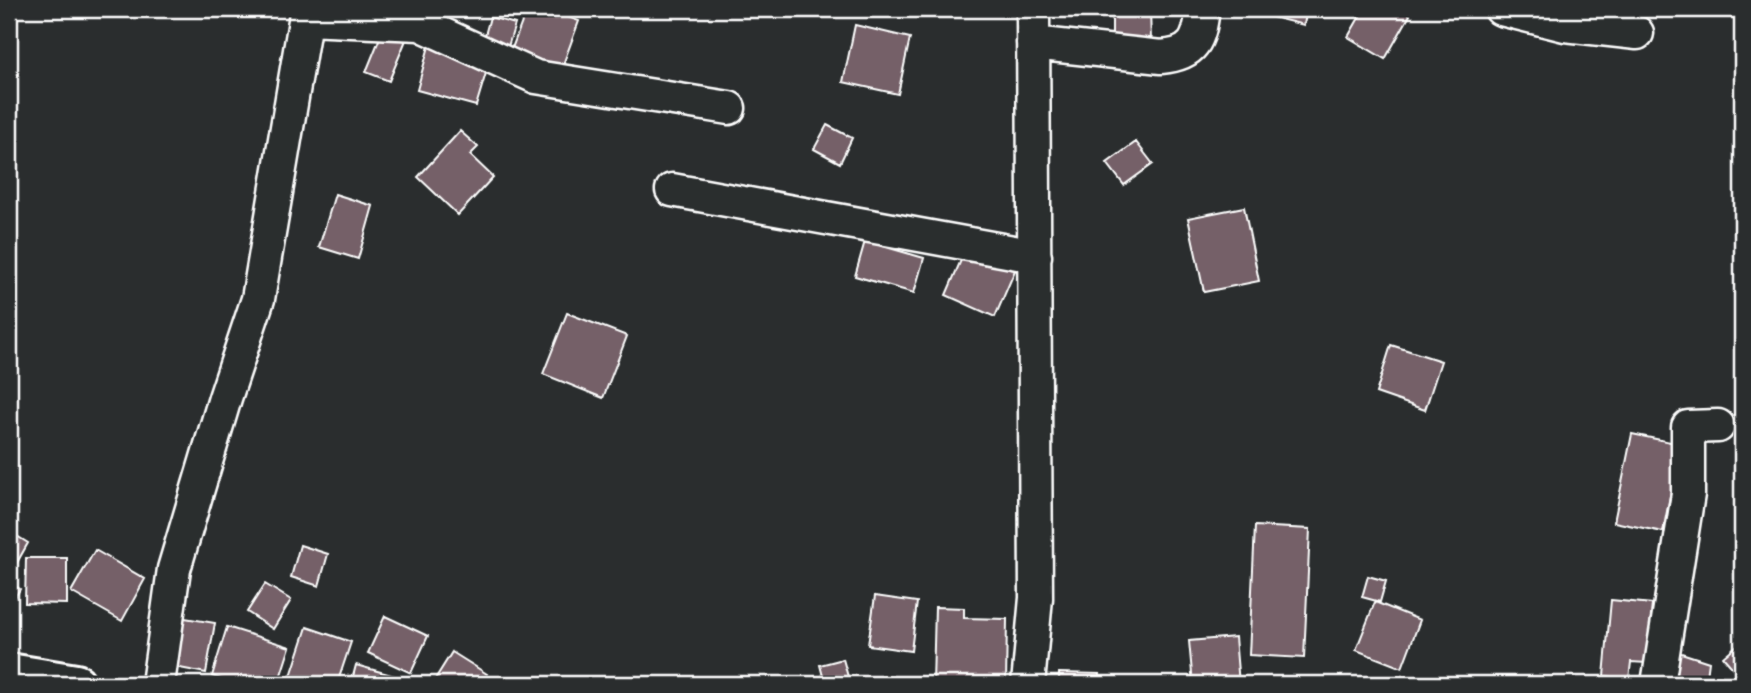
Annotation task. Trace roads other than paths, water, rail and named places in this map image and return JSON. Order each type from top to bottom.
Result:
[{"type":"main road","points":[[9,673],[76,684]]},
{"type":"street","points":[[1028,684],[1037,598],[1033,9]]},
{"type":"street","points":[[1033,43],[1160,57],[1177,56],[1190,48],[1199,36],[1203,9]]},
{"type":"street","points":[[1501,9],[1565,25],[1637,33]]},
{"type":"street","points":[[158,684],[174,569],[225,398],[258,299],[306,14],[420,24],[536,77],[729,108]]},
{"type":"street","points":[[672,190],[1035,256]]},
{"type":"street","points":[[1658,684],[1688,494],[1688,427],[1718,426]]}]
